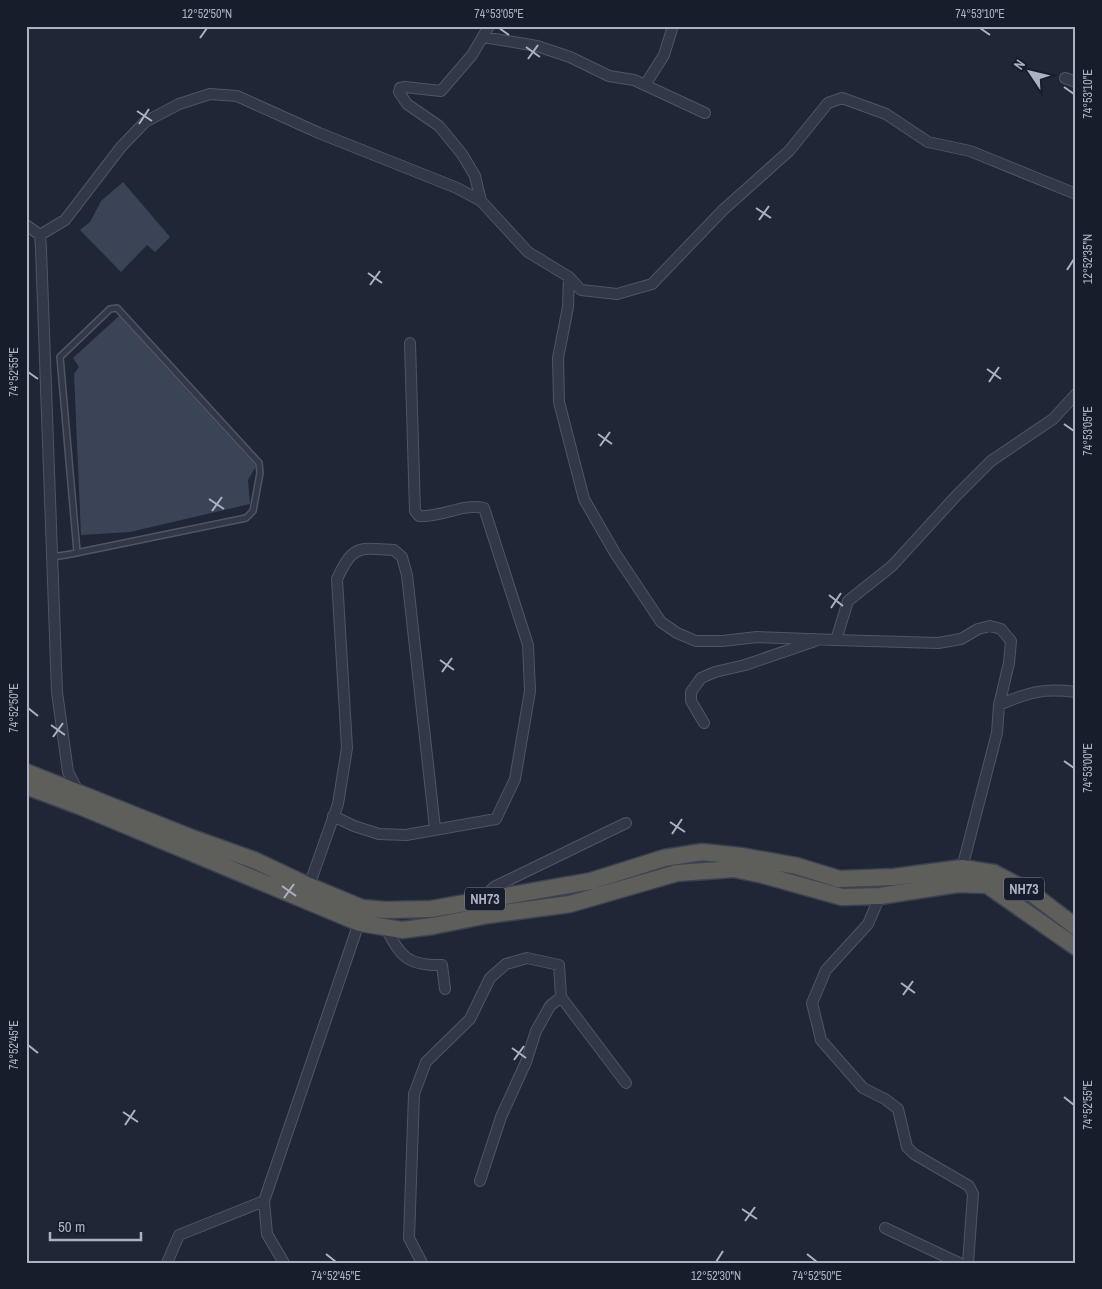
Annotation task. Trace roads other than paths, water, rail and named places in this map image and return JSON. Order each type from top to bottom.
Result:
[{"type":"highway","name":"NH73","points":[[26,772],[192,838],[254,860],[309,886],[361,916],[386,910],[431,909],[591,880],[664,858],[702,852],[741,856],[797,866],[839,879],[894,877],[962,868],[994,873],[1030,892],[1076,928]]},
{"type":"highway","name":"NH73","points":[[26,786],[385,927],[402,930],[488,915],[570,904],[677,873],[734,869],[842,897],[880,896],[958,884],[987,885],[1076,946]]},
{"type":"street","points":[[480,200],[476,176],[462,154],[438,126],[407,104],[399,92],[400,88],[405,87],[441,91],[472,55],[489,26]]},
{"type":"street","points":[[645,85],[664,55],[673,26]]},
{"type":"street","points":[[483,37],[537,46],[570,57],[609,76],[645,85],[705,113]]},
{"type":"street","points":[[1065,78],[1076,82]]},
{"type":"street","points":[[40,235],[65,220],[121,147],[145,122],[179,104],[210,94],[237,96],[319,133],[458,188],[480,200],[528,252],[569,278],[581,290],[617,294],[652,284],[724,210],[789,151],[828,103],[842,98],[886,114],[928,142],[970,151],[1076,194]]},
{"type":"street","points":[[26,225],[40,235]]},
{"type":"street","points":[[40,235],[57,692],[68,772],[79,793]]},
{"type":"street","points":[[569,278],[568,307],[558,358],[560,402],[584,500],[661,622],[676,633],[696,641],[722,641],[757,637],[938,643],[961,638],[978,629],[990,626],[1001,629],[1011,642],[1009,663],[999,705],[997,733],[958,884]]},
{"type":"street","points":[[334,816],[354,826],[379,834],[406,835],[435,828],[496,819],[515,780],[530,692],[528,645],[484,508],[473,505],[431,516],[419,516],[415,511],[410,343]]},
{"type":"street","points":[[836,640],[848,601],[892,566],[956,496],[992,461],[1053,419],[1076,394]]},
{"type":"street","points":[[309,886],[338,804],[347,748],[337,579],[344,563],[357,550],[394,550],[402,558],[407,575],[435,828]]},
{"type":"street","points":[[704,723],[691,701],[691,692],[701,678],[820,640]]},
{"type":"street","points":[[999,705],[1023,695],[1051,688],[1076,692]]},
{"type":"street","points":[[481,900],[494,887],[626,823]]},
{"type":"street","points":[[880,896],[868,924],[826,970],[812,1003],[821,1040],[864,1088],[885,1099],[898,1109],[907,1147],[914,1154],[969,1186],[973,1194],[968,1263]]},
{"type":"street","points":[[284,1263],[267,1234],[264,1201],[361,916]]},
{"type":"street","points":[[385,927],[400,954],[421,966],[442,965],[445,989]]},
{"type":"street","points":[[422,1263],[409,1238],[414,1094],[426,1062],[470,1019],[490,978],[506,964],[527,958],[559,965],[561,996],[626,1083]]},
{"type":"street","points":[[480,1181],[501,1117],[526,1062],[536,1031],[550,1006],[561,996]]},
{"type":"street","points":[[167,1263],[179,1235],[264,1201]]},
{"type":"street","points":[[885,1228],[959,1263]]},
{"type":"lane","points":[[52,558],[249,517],[253,511],[260,473],[258,463],[117,308],[110,309],[60,357],[77,552]]}]
